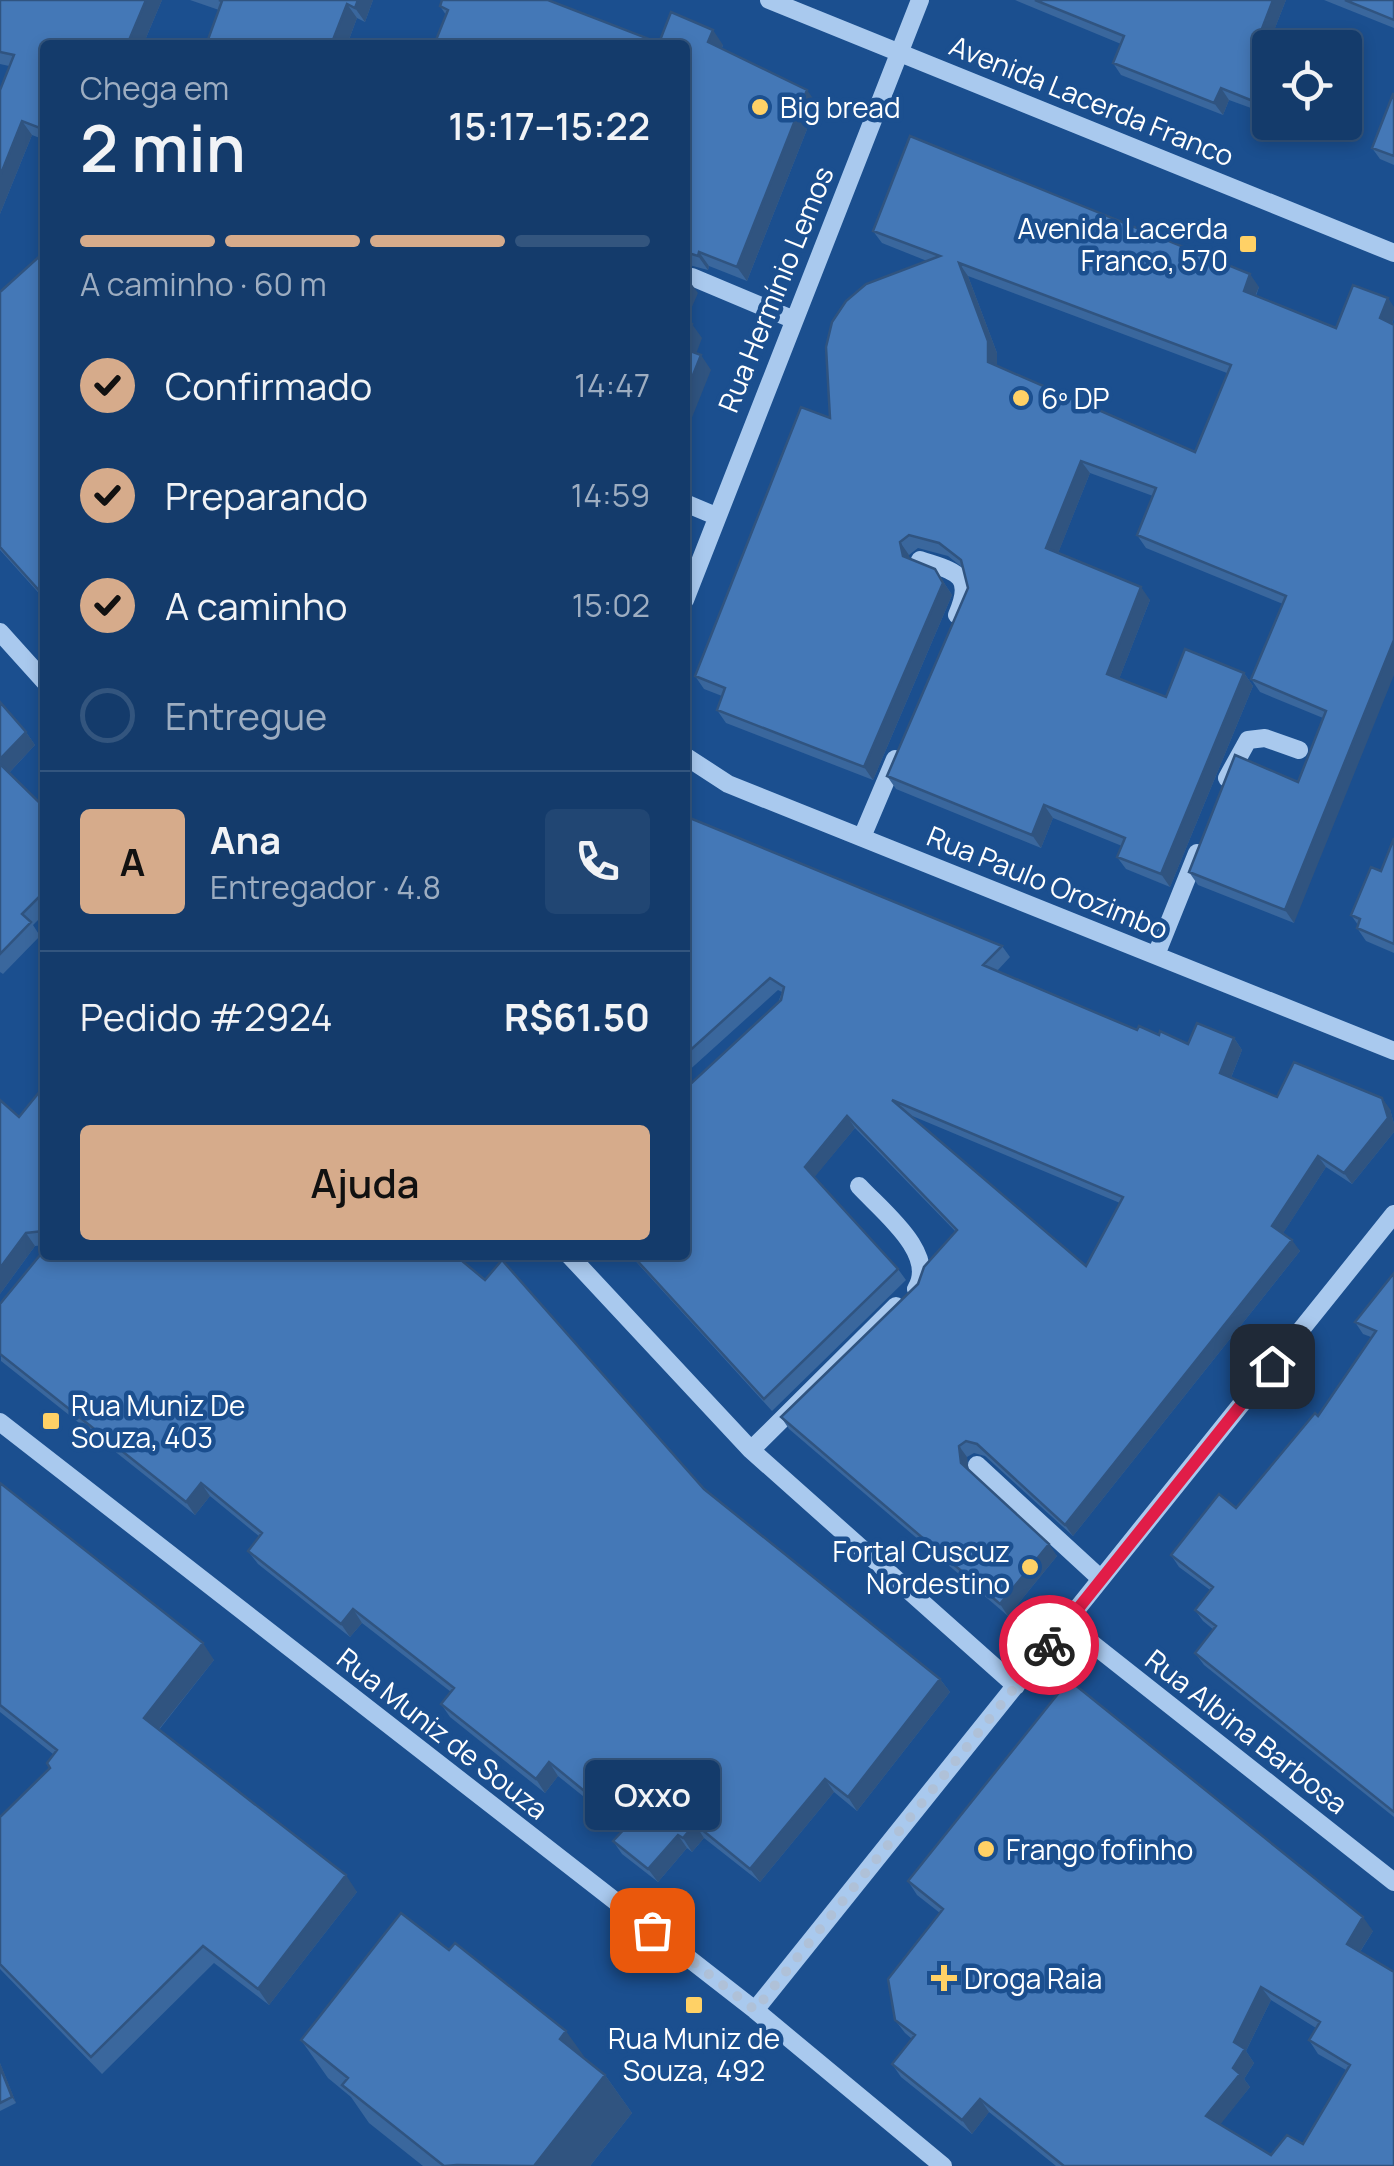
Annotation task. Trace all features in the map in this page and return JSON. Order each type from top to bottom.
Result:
[{"type":"street","name":"Avenida Lacerda Franco","points":[[769,0],[1394,252]]},
{"type":"street","name":"Rua Hermínio Lemos","points":[[690,586],[920,0]]},
{"type":"street","points":[[692,277],[792,319]]},
{"type":"street","points":[[690,505],[716,516]]},
{"type":"street","points":[[920,560],[956,572],[964,582],[964,597],[950,631]]},
{"type":"street","points":[[0,632],[40,676]]},
{"type":"street","points":[[862,836],[906,734]]},
{"type":"street","points":[[1222,790],[1237,753],[1248,740],[1264,738],[1299,750]]},
{"type":"street","name":"Rua Paulo Orozimbo","points":[[690,759],[728,784],[1394,1050]]},
{"type":"street","points":[[1156,955],[1208,826]]},
{"type":"street","points":[[751,1450],[846,1352],[918,1286],[924,1271],[920,1256],[859,1186]]},
{"type":"street","points":[[755,2010],[1394,1214]]},
{"type":"street","points":[[574,1260],[751,1450],[1016,1686]]},
{"type":"street","name":"Rua Muniz de Souza","points":[[0,1422],[755,2010],[943,2166]]},
{"type":"street","points":[[977,1465],[1101,1579]]},
{"type":"street","name":"Rua Albina Barbosa","points":[[1066,1622],[1394,1882]]},
{"type":"building","points":[[0,0],[146,0],[129,40],[40,40],[40,128],[22,121],[0,176],[0,90],[14,55],[0,52]]},
{"type":"building","points":[[219,0],[358,0],[355,8],[347,4],[333,40],[208,40],[222,1]]},
{"type":"building","points":[[442,0],[548,0],[651,40],[436,40],[448,10],[440,6]]},
{"type":"building","points":[[1035,0],[1273,0],[1261,30],[1252,30],[1252,101],[1221,88],[1214,103],[1113,63],[1124,36]]},
{"type":"building","points":[[1345,0],[1394,0],[1394,20]]},
{"type":"building","points":[[671,12],[713,30],[708,42],[807,90],[737,267],[699,252],[698,256],[690,254],[690,40],[660,40]]},
{"type":"building","points":[[1394,94],[1394,156],[1372,148]]},
{"type":"building","points":[[910,136],[1250,274],[1244,291],[1336,328],[1353,285],[1388,298],[1380,318],[1394,325],[1394,640],[1285,910],[1189,872],[1235,755],[1298,782],[1326,711],[1251,679],[1286,596],[1137,535],[1156,488],[1081,461],[1046,548],[1141,587],[1107,674],[1166,697],[1185,649],[1244,673],[1161,874],[1117,857],[1125,838],[1044,805],[1032,835],[887,776],[968,588],[961,560],[939,543],[909,535],[900,542],[903,556],[935,569],[943,583],[864,767],[717,710],[725,688],[695,676],[801,407],[830,418],[826,347],[832,322],[846,301],[866,284],[940,256],[873,231]],"holes":[[[959,263],[1231,365],[1195,452],[988,362],[988,341]]]},
{"type":"building","points":[[40,256],[40,591],[0,547],[0,292]]},
{"type":"building","points":[[690,351],[701,355],[690,382]]},
{"type":"building","points":[[0,702],[26,732],[0,759]]},
{"type":"building","points":[[0,764],[40,803],[40,896],[22,914],[31,922],[0,954]]},
{"type":"building","points":[[690,818],[1002,946],[983,965],[1137,1030],[1139,1026],[1159,1035],[1160,1031],[1188,1044],[1197,1023],[1234,1038],[1220,1073],[1277,1097],[1294,1062],[1382,1098],[1388,1118],[1344,1173],[1318,1156],[1272,1226],[1292,1240],[1065,1525],[977,1444],[966,1441],[959,1446],[961,1463],[1049,1544],[1000,1604],[781,1417],[918,1284],[924,1267],[957,1230],[847,1116],[805,1167],[898,1269],[764,1399],[637,1260],[690,1260],[690,1084],[781,1000],[784,987],[770,978],[690,1050]],"holes":[[[892,1100],[1123,1197],[1086,1266]]]},
{"type":"building","points":[[1394,838],[1394,944],[1357,928],[1360,919],[1351,915],[1371,867],[1381,871]]},
{"type":"building","points":[[40,1091],[40,1231],[26,1233],[0,1268],[0,1100],[19,1117]]},
{"type":"building","points":[[40,1255],[40,1260],[461,1260],[485,1280],[502,1260],[704,1489],[940,1679],[848,1797],[825,1779],[750,1869],[695,1824],[683,1838],[678,1835],[648,1869],[613,1841],[627,1826],[549,1762],[536,1779],[441,1704],[454,1688],[353,1609],[341,1624],[248,1551],[262,1533],[201,1483],[186,1502],[0,1354],[0,1304]]},
{"type":"building","points":[[1394,1273],[1394,1812],[1195,1653],[1216,1626],[1195,1610],[1213,1587],[1171,1555],[1219,1494],[1236,1508],[1315,1413],[1318,1416],[1376,1331],[1355,1322]]},
{"type":"building","points":[[0,1483],[203,1643],[144,1718],[346,1875],[258,1989],[203,1946],[91,2057],[0,1964],[0,1817],[50,1768],[47,1763],[57,1750],[0,1705]]},
{"type":"building","points":[[1069,1680],[1363,1917],[1347,1944],[1394,1972],[1394,2166],[1064,2166],[980,2099],[962,2120],[892,2064],[915,2035],[895,2020],[888,1979],[943,1909],[908,1881]],"holes":[[[1261,1987],[1320,2022],[1309,2040],[1350,2065],[1303,2144],[1287,2135],[1271,2155],[1206,2116],[1240,2074],[1233,2068],[1245,2049],[1234,2042]]]},
{"type":"building","points":[[401,1913],[449,1950],[455,1943],[566,2031],[560,2039],[605,2075],[534,2166],[444,2166],[342,2085],[348,2078],[301,2040]]},
{"type":"building","points":[[0,2067],[12,2097],[0,2103]]},
{"type":"way so far","points":[[652,1930],[755,2010],[1049,1645]]},
{"type":"place","name":"Big bread","points":[[760,107]]},
{"type":"place","name":"Avenida Lacerda Franco, 570","points":[[1248,244]]},
{"type":"place","name":"6º DP","points":[[1021,398]]},
{"type":"place","name":"Rua Muniz De Souza, 403","points":[[51,1421]]},
{"type":"place","name":"Fortal Cuscuz Nordestino","points":[[1030,1567]]},
{"type":"place","name":"Frango fofinho","points":[[986,1849]]},
{"type":"place","name":"Oxxo","points":[[652,1930]]},
{"type":"place","name":"Droga Raia","points":[[944,1978]]},
{"type":"place","name":"Rua Muniz de Souza, 492","points":[[694,2005]]},
{"type":"route","points":[[1049,1645],[1272,1366]]}]
